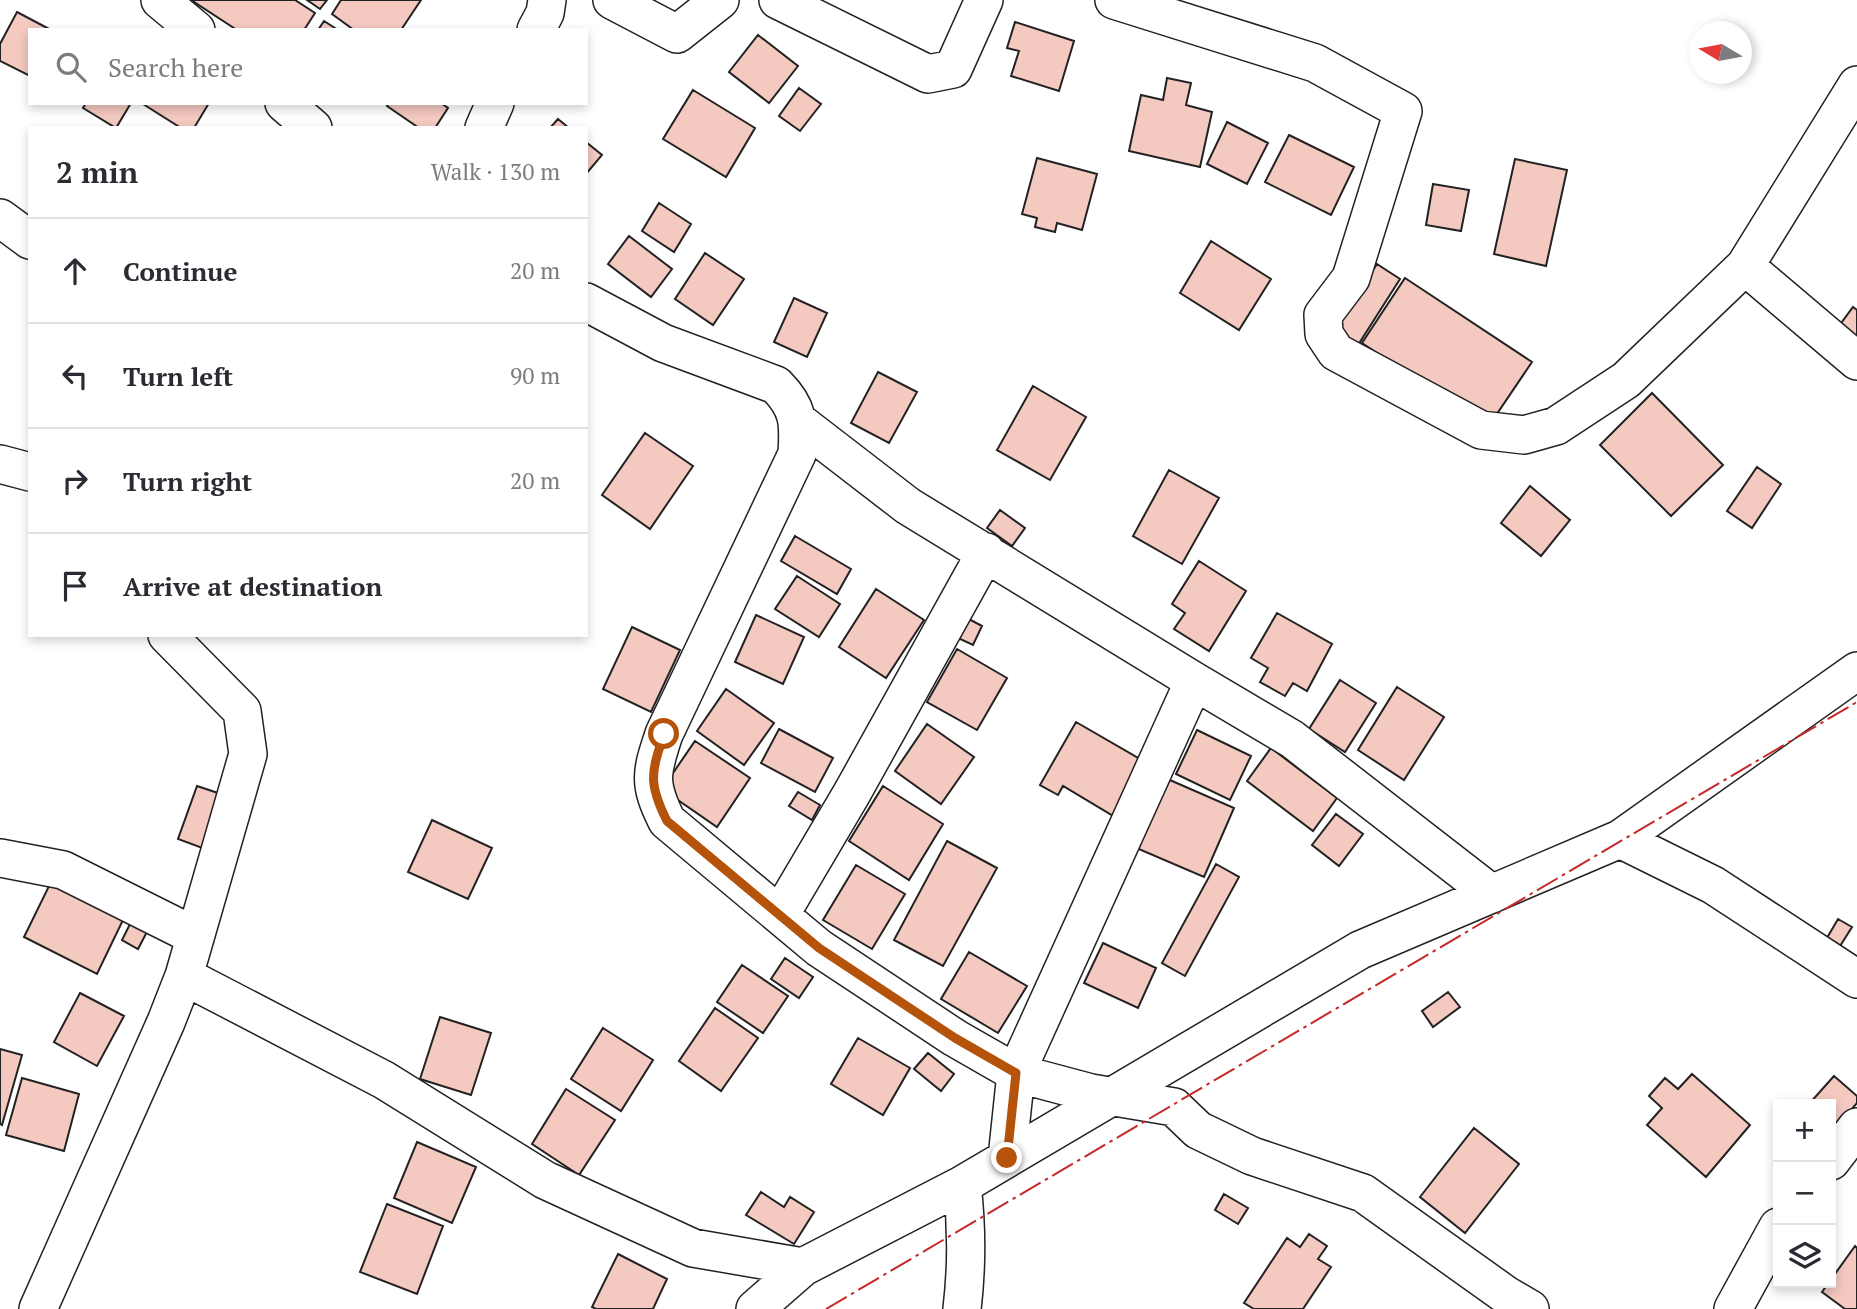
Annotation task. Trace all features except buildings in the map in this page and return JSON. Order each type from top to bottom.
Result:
[{"type":"street","points":[[160,0],[194,28]]},
{"type":"street","points":[[537,28],[545,13],[547,0]]},
{"type":"street","points":[[612,0],[677,34],[720,0]]},
{"type":"street","points":[[778,0],[928,74],[953,69],[984,0]]},
{"type":"street","points":[[1114,0],[1315,63],[1403,111],[1351,278],[1322,315],[1324,334],[1336,352],[1481,430],[1524,435],[1556,426],[1626,380],[1745,266],[1857,85]]},
{"type":"street","points":[[286,105],[311,126]]},
{"type":"street","points":[[485,126],[494,105]]},
{"type":"street","points":[[0,218],[28,239]]},
{"type":"street","points":[[1745,266],[1857,361]]},
{"type":"street","points":[[588,303],[663,342],[776,385],[789,398],[799,422],[797,454],[664,734],[653,767],[655,796],[667,821],[819,948],[955,1038],[1016,1073],[1109,1097],[1174,1107],[1198,1129],[1252,1156],[1363,1192],[1506,1295],[1530,1309]]},
{"type":"street","points":[[799,422],[908,506],[1292,739],[1492,894]]},
{"type":"street","points":[[0,464],[28,471]]},
{"type":"street","points":[[780,915],[852,793],[986,552]]},
{"type":"street","points":[[38,1309],[184,976],[248,754],[242,711],[169,637]]},
{"type":"street","points":[[755,1309],[803,1267],[962,1185],[1360,950],[1620,839],[1857,671]]},
{"type":"street","points":[[1007,1158],[1016,1073],[1194,681]]},
{"type":"street","points":[[1620,839],[1713,885],[1857,979]]},
{"type":"street","points":[[0,858],[64,870],[195,936]]},
{"type":"street","points":[[184,976],[384,1080],[558,1186],[692,1248],[803,1267]]},
{"type":"street","points":[[1836,1154],[1857,1127]]},
{"type":"street","points":[[962,1185],[966,1215],[967,1273],[962,1309]]},
{"type":"street","points":[[1733,1309],[1773,1236]]},
{"type":"power","points":[[826,1309],[1857,702]]},
{"type":"route","points":[[664,734],[653,767],[655,796],[667,821],[819,948],[955,1038],[1016,1073],[1007,1158]]}]
